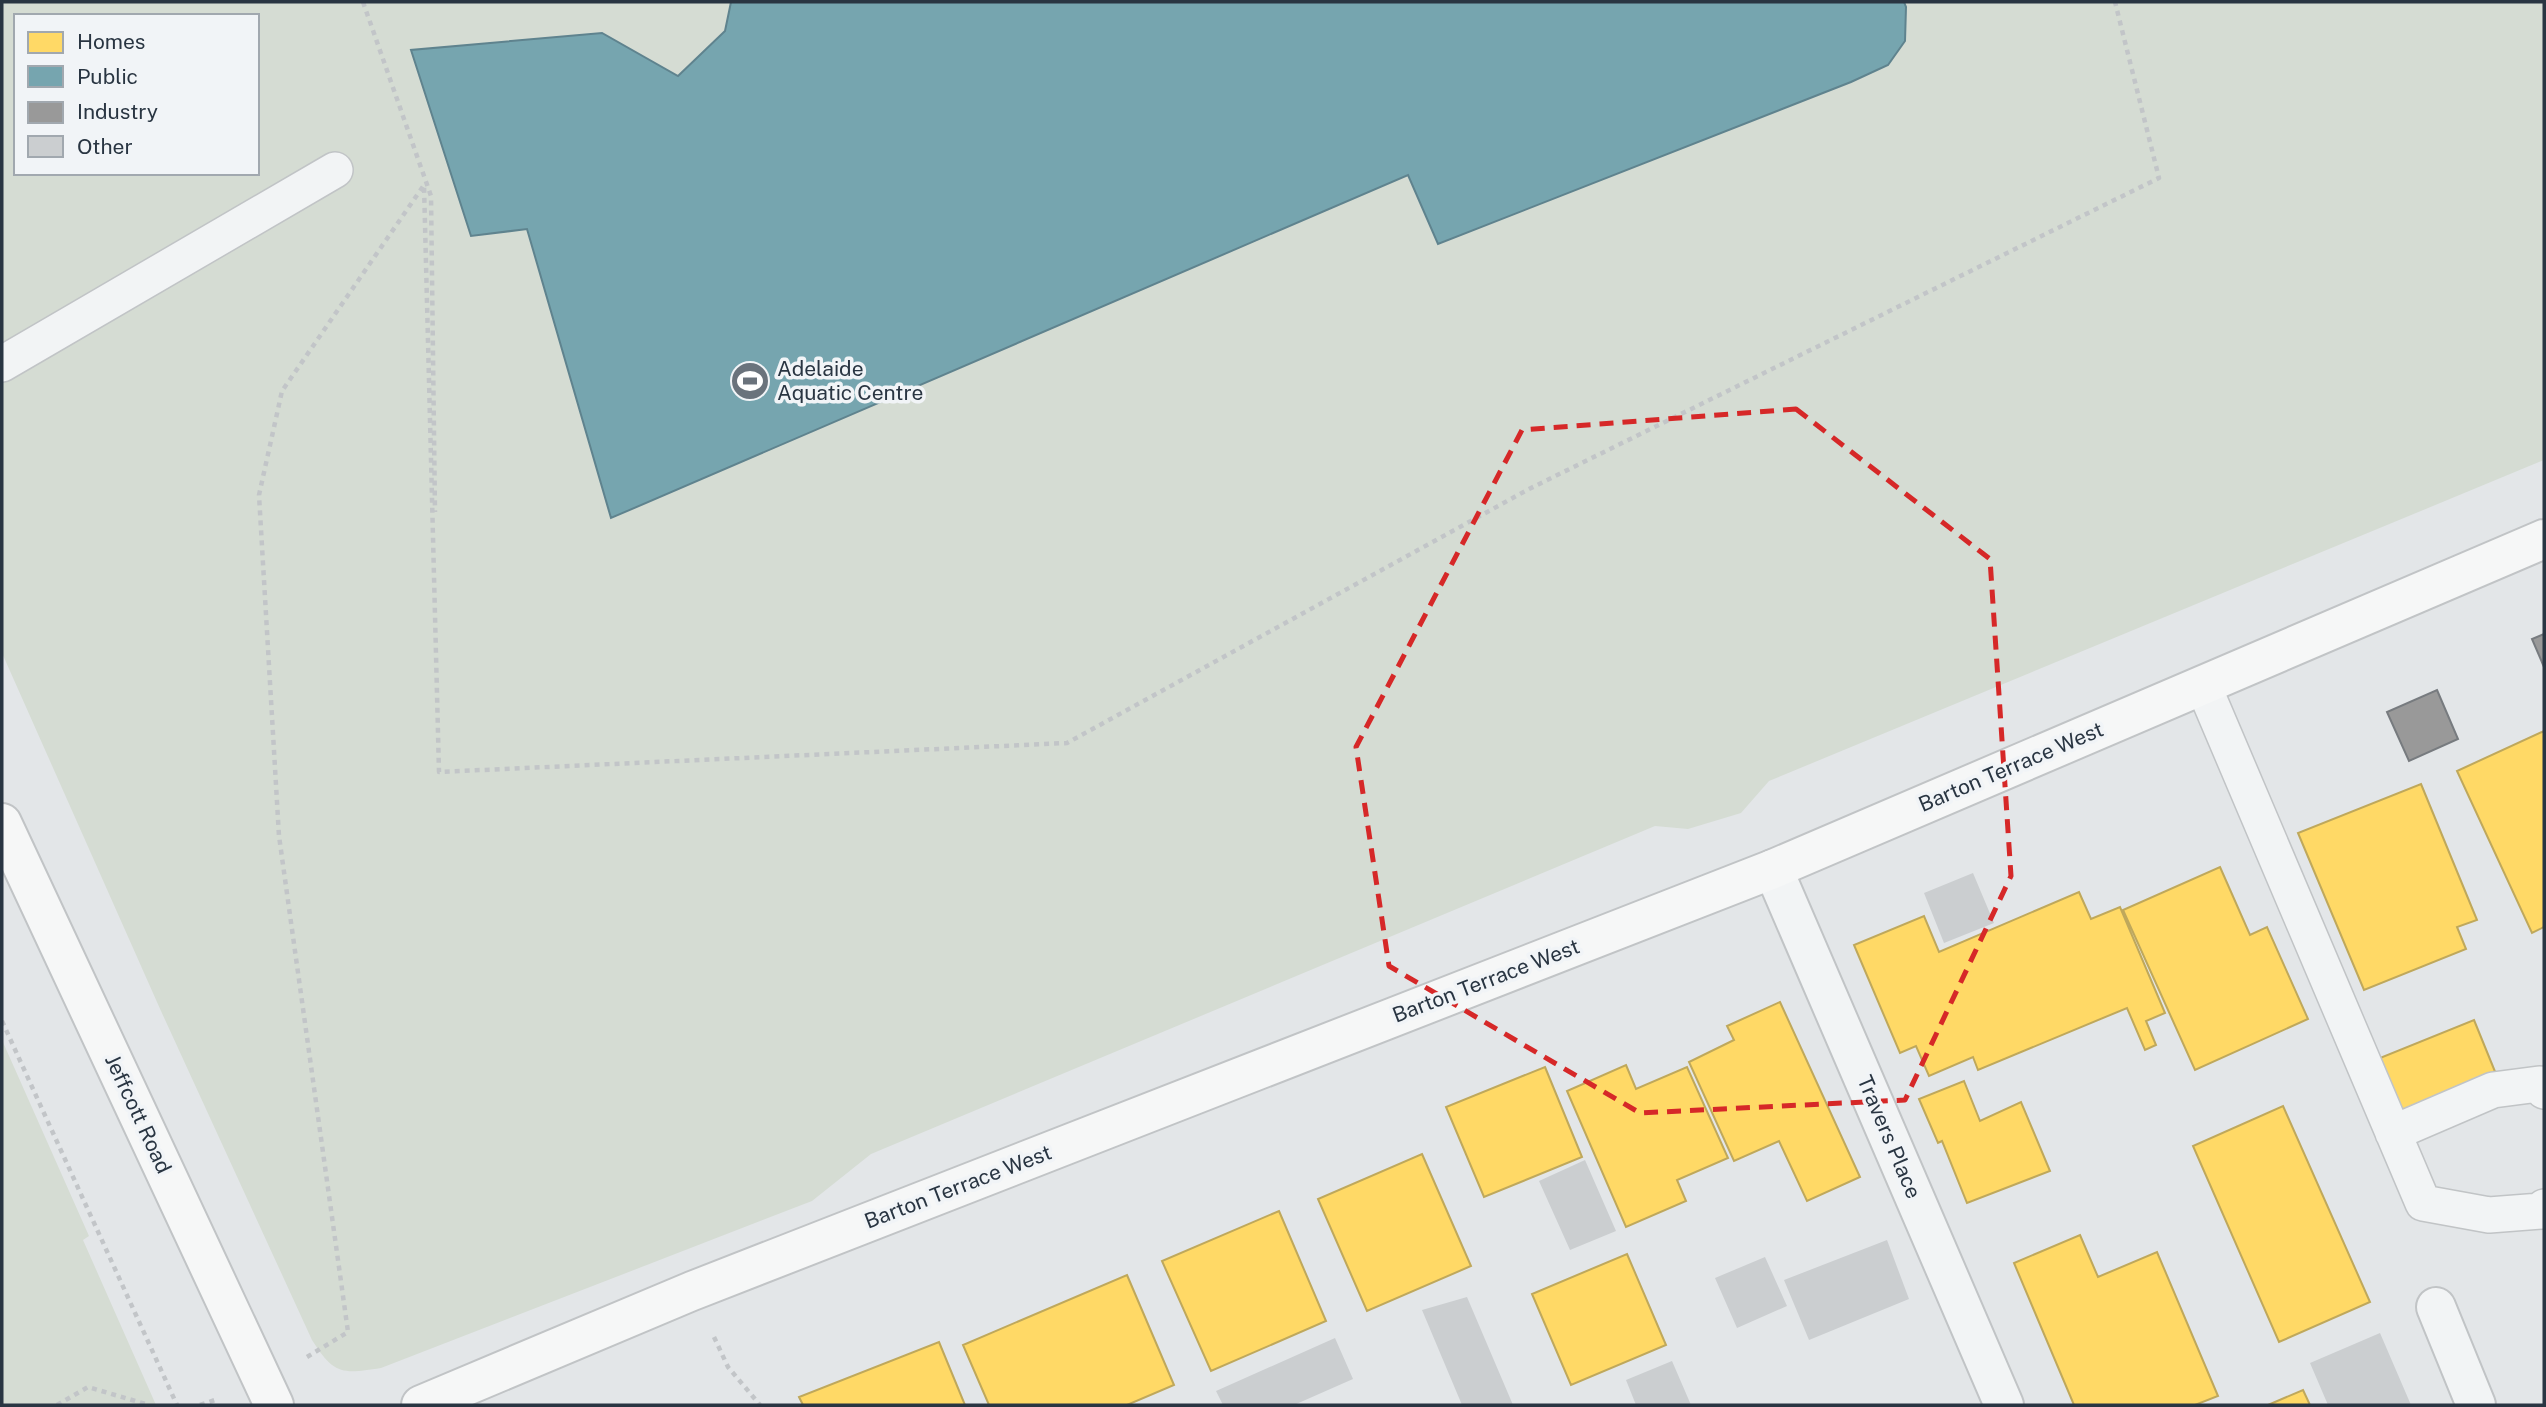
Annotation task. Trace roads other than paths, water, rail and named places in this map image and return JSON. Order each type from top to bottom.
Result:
[{"type":"street","name":"Barton Terrace West","points":[[421,1405],[692,1292],[1773,869],[2544,540]]},
{"type":"street","name":"Jeffcott Road","points":[[2,823],[274,1405]]},
{"type":"street","name":"Travers Place","points":[[1773,869],[2004,1405]]},
{"type":"street","points":[[2436,1307],[2476,1405]]},
{"type":"lane","points":[[2,364],[335,170]]},
{"type":"lane","points":[[2203,685],[2423,1203],[2489,1215],[2540,1211],[2544,1207]]},
{"type":"lane","points":[[2393,1133],[2493,1090],[2539,1084],[2544,1091]]},
{"type":"place","name":"Adelaide Aquatic Centre","points":[[750,381]]}]
